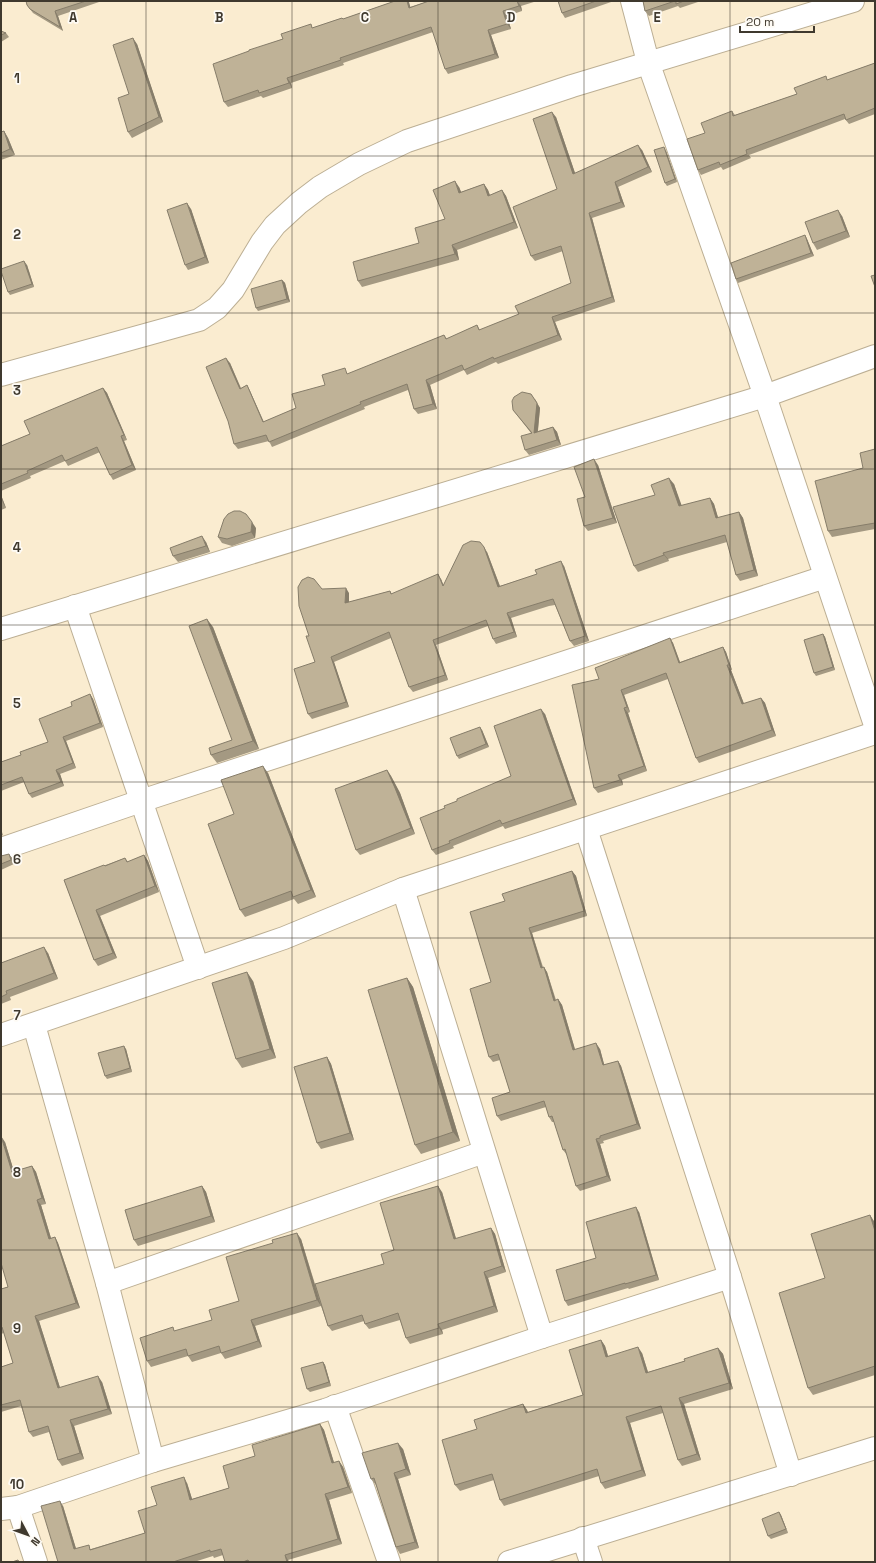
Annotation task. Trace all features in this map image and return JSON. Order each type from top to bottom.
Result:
[{"type":"street","points":[[632,1],[648,62],[765,396],[875,725]]},
{"type":"street","points":[[1,375],[199,320],[217,308],[233,290],[262,242],[275,224],[320,187],[408,141],[565,88],[853,1]]},
{"type":"street","points":[[1,629],[765,396],[875,356]]},
{"type":"street","points":[[1,849],[141,801],[825,576]]},
{"type":"street","points":[[75,606],[198,968]]},
{"type":"street","points":[[1,1035],[34,1025],[284,938],[402,889],[875,733]]},
{"type":"street","points":[[586,829],[730,1277],[791,1475]]},
{"type":"street","points":[[402,889],[542,1337]]},
{"type":"street","points":[[34,1025],[107,1283],[152,1461]]},
{"type":"street","points":[[107,1283],[484,1152]]},
{"type":"street","points":[[36,1562],[9,1508],[152,1461],[335,1406],[542,1337],[730,1277]]},
{"type":"street","points":[[335,1406],[389,1562]]},
{"type":"street","points":[[509,1562],[875,1448]]},
{"type":"street","points":[[583,1538],[591,1562]]},
{"type":"building","points":[[26,1],[86,1],[55,11],[60,27],[30,9]]},
{"type":"building","points":[[395,1],[407,1],[409,8],[429,1],[517,1],[519,6],[503,11],[507,24],[488,30],[495,54],[445,69],[431,27],[287,78],[289,83],[259,93],[258,90],[224,102],[213,64],[283,39],[281,34],[311,24],[312,28]]},
{"type":"building","points":[[558,1],[596,1],[562,13]]},
{"type":"building","points":[[643,1],[675,1],[645,11]]},
{"type":"building","points":[[676,1],[684,1],[676,4]]},
{"type":"building","points":[[133,38],[159,117],[128,132],[118,98],[129,94],[113,45]]},
{"type":"building","points":[[875,63],[875,108],[846,120],[844,114],[746,150],[747,154],[720,165],[719,162],[698,170],[687,139],[705,133],[701,123],[732,111],[733,116],[797,94],[794,88],[826,76],[827,80]]},
{"type":"building","points":[[552,112],[573,174],[638,145],[648,167],[615,182],[621,202],[589,213],[612,297],[552,317],[558,335],[494,359],[493,357],[464,370],[462,365],[426,380],[433,404],[414,409],[407,384],[360,402],[361,404],[269,442],[266,435],[234,444],[228,421],[206,367],[226,358],[240,389],[247,385],[263,422],[296,408],[292,394],[325,385],[322,375],[345,368],[347,374],[444,335],[446,339],[477,325],[479,330],[519,314],[515,306],[571,283],[561,246],[531,256],[513,207],[557,189],[533,119]]},
{"type":"building","points":[[4,131],[10,149],[1,153],[1,132]]},
{"type":"building","points":[[664,147],[675,179],[665,183],[654,150]]},
{"type":"building","points":[[455,181],[459,193],[484,184],[488,196],[502,190],[514,222],[452,245],[455,254],[358,281],[353,262],[419,243],[415,228],[445,219],[433,190]]},
{"type":"building","points":[[187,203],[205,257],[185,265],[167,210]]},
{"type":"building","points":[[838,210],[846,231],[813,243],[805,222]]},
{"type":"building","points":[[805,235],[811,253],[736,279],[731,263]]},
{"type":"building","points":[[24,261],[32,284],[8,292],[1,269]]},
{"type":"building","points":[[875,275],[875,287],[871,276]]},
{"type":"building","points":[[282,280],[287,299],[256,308],[251,289]]},
{"type":"building","points":[[103,388],[124,435],[121,436],[132,465],[110,475],[97,447],[65,461],[62,455],[27,471],[28,473],[1,484],[1,446],[30,434],[24,421]]},
{"type":"building","points":[[522,392],[531,394],[537,403],[534,433],[553,427],[557,440],[525,450],[521,436],[532,433],[513,410],[512,401],[514,397]]},
{"type":"building","points":[[875,449],[875,523],[828,531],[815,481],[863,468],[860,453]]},
{"type":"building","points":[[594,459],[613,518],[584,526],[577,499],[585,497],[574,467]]},
{"type":"building","points":[[669,478],[679,506],[710,498],[716,518],[739,512],[754,570],[736,575],[725,535],[663,553],[664,555],[634,566],[613,507],[655,495],[651,485]]},
{"type":"building","points":[[234,511],[240,511],[246,514],[252,522],[251,532],[227,539],[218,537],[224,519],[228,514]]},
{"type":"building","points":[[202,536],[206,546],[173,556],[170,548]]},
{"type":"building","points":[[471,541],[480,542],[484,547],[498,587],[537,574],[535,570],[561,561],[585,636],[570,641],[553,599],[546,601],[507,613],[514,632],[493,639],[486,620],[433,640],[445,675],[409,687],[389,632],[331,657],[346,702],[308,714],[294,669],[315,662],[306,636],[309,636],[299,606],[298,587],[302,580],[308,577],[314,579],[322,589],[346,588],[345,603],[390,591],[391,594],[438,574],[443,586],[463,545]]},
{"type":"building","points":[[207,619],[253,741],[211,755],[209,748],[232,740],[189,626]]},
{"type":"building","points":[[823,634],[833,667],[814,673],[804,640]]},
{"type":"building","points":[[670,638],[679,663],[723,647],[729,665],[727,665],[742,704],[761,698],[772,730],[696,758],[666,673],[621,690],[627,707],[624,708],[644,766],[618,775],[620,780],[594,788],[572,685],[599,679],[595,668]]},
{"type":"building","points":[[90,694],[100,723],[63,737],[73,763],[56,770],[61,782],[29,794],[22,777],[1,785],[1,762],[21,755],[20,752],[48,742],[39,719],[72,706],[71,702]]},
{"type":"building","points":[[541,709],[573,799],[502,824],[500,820],[449,841],[450,843],[432,850],[420,818],[445,808],[444,806],[457,801],[457,799],[511,776],[494,726]]},
{"type":"building","points":[[480,727],[486,744],[457,756],[450,738]]},
{"type":"building","points":[[263,766],[311,890],[293,897],[291,891],[240,910],[208,824],[234,814],[221,780]]},
{"type":"building","points":[[387,770],[411,828],[356,850],[335,789]]},
{"type":"building","points":[[9,854],[11,860],[1,864],[1,856]]},
{"type":"building","points":[[144,855],[155,886],[96,910],[113,953],[94,960],[64,880],[125,858],[127,862]]},
{"type":"building","points":[[572,871],[584,911],[529,928],[541,968],[544,967],[554,1001],[558,999],[573,1050],[596,1043],[603,1065],[618,1061],[637,1124],[600,1136],[600,1138],[596,1139],[607,1176],[576,1186],[565,1149],[563,1150],[552,1116],[549,1117],[544,1101],[497,1116],[492,1098],[510,1092],[498,1054],[489,1057],[470,989],[491,982],[470,912],[505,901],[502,894]]},
{"type":"building","points":[[44,947],[54,973],[6,991],[7,994],[1,997],[1,963]]},
{"type":"building","points":[[247,972],[270,1049],[236,1059],[212,983]]},
{"type":"building","points":[[407,978],[453,1132],[415,1145],[368,990]]},
{"type":"building","points":[[124,1046],[130,1068],[105,1076],[98,1053]]},
{"type":"building","points":[[327,1057],[350,1133],[317,1143],[294,1067]]},
{"type":"building","points":[[1,1136],[12,1172],[32,1166],[42,1198],[37,1200],[49,1239],[55,1237],[76,1303],[35,1316],[58,1388],[98,1376],[108,1409],[70,1420],[80,1453],[58,1460],[48,1426],[29,1432],[20,1400],[1,1405],[1,1367],[13,1363],[1,1327],[1,1289],[8,1287],[1,1263]]},
{"type":"building","points":[[202,1186],[211,1216],[134,1240],[125,1210]]},
{"type":"building","points":[[438,1186],[454,1239],[491,1228],[502,1266],[484,1272],[494,1306],[438,1324],[439,1328],[406,1338],[398,1313],[365,1324],[362,1315],[328,1326],[315,1284],[384,1264],[381,1254],[394,1250],[380,1203]]},
{"type":"building","points":[[636,1207],[656,1275],[565,1301],[556,1270],[596,1258],[586,1222]]},
{"type":"building","points":[[870,1215],[875,1231],[875,1366],[808,1388],[779,1293],[825,1278],[811,1234]]},
{"type":"building","points":[[297,1233],[317,1300],[251,1320],[258,1341],[221,1353],[219,1346],[188,1356],[186,1349],[147,1361],[140,1338],[173,1327],[174,1331],[212,1320],[209,1310],[239,1301],[226,1257],[273,1243],[272,1240]]},
{"type":"building","points":[[601,1340],[606,1357],[638,1347],[646,1373],[685,1361],[684,1359],[718,1348],[729,1383],[679,1398],[697,1454],[678,1460],[661,1406],[626,1417],[642,1470],[601,1483],[597,1469],[500,1500],[492,1474],[455,1485],[442,1440],[477,1429],[474,1420],[523,1404],[526,1413],[583,1395],[569,1350]]},
{"type":"building","points":[[323,1362],[329,1382],[307,1389],[301,1368]]},
{"type":"building","points":[[320,1424],[332,1463],[339,1461],[348,1487],[325,1494],[338,1539],[285,1555],[287,1562],[249,1562],[248,1560],[243,1562],[225,1562],[221,1549],[210,1552],[210,1550],[173,1562],[58,1562],[41,1506],[60,1501],[74,1549],[89,1545],[90,1550],[145,1533],[138,1511],[157,1505],[151,1487],[184,1477],[190,1500],[229,1488],[223,1466],[255,1456],[252,1445]]},
{"type":"building","points":[[398,1443],[406,1469],[394,1473],[415,1542],[396,1547],[374,1478],[371,1479],[362,1453]]},
{"type":"building","points":[[779,1512],[786,1529],[768,1536],[762,1519]]}]
